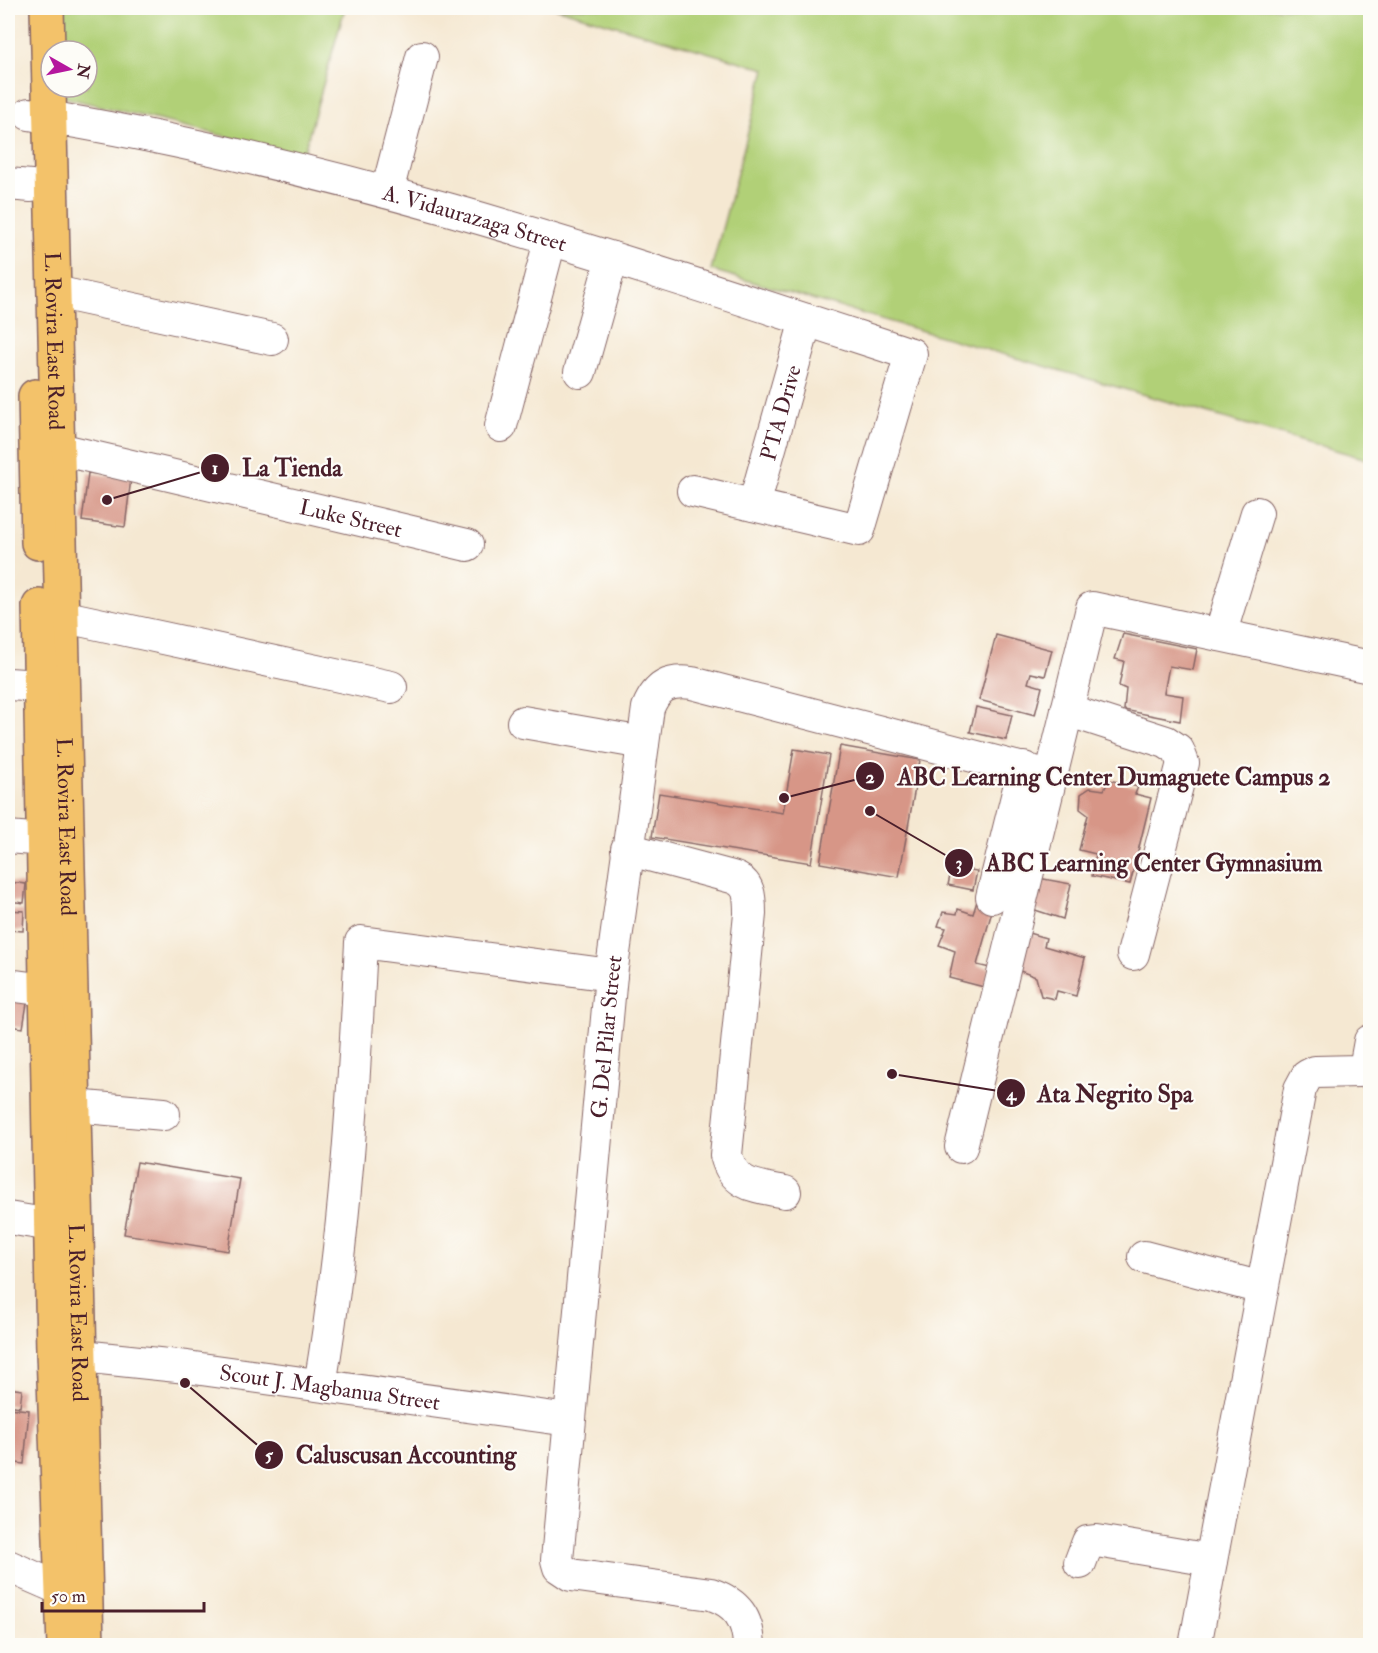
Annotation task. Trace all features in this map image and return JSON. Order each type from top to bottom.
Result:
[{"type":"main road","name":"L. Rovira East Road","points":[[27,8],[56,292],[45,381],[57,907],[74,1106],[64,1227]]},
{"type":"main road","name":"L. Rovira East Road","points":[[46,8],[39,116],[19,185],[45,381],[59,449],[62,616],[40,686],[44,840],[57,907],[46,990],[64,1227],[66,1354],[64,1646]]},
{"type":"main road","name":"L. Rovira East Road","points":[[66,1354],[87,1646]]},
{"type":"street","points":[[387,192],[423,57]]},
{"type":"street","name":"A. Vidaurazaga Street","points":[[39,116],[223,152],[387,192],[612,258],[911,354],[859,531],[754,505]]},
{"type":"street","points":[[501,426],[550,241]]},
{"type":"street","points":[[580,372],[612,258]]},
{"type":"street","points":[[56,292],[272,339]]},
{"type":"street","name":"PTA Drive","points":[[754,505],[806,320]]},
{"type":"street","name":"Luke Street","points":[[59,449],[467,545]]},
{"type":"street","points":[[693,490],[754,505]]},
{"type":"street","points":[[1220,635],[1257,513]]},
{"type":"street","points":[[992,897],[1037,772],[1067,710],[1092,608],[1371,667]]},
{"type":"street","points":[[62,616],[390,687]]},
{"type":"street","name":"G. Del Pilar Street","points":[[749,1646],[748,1632],[740,1611],[727,1599],[711,1594],[571,1575],[559,1567],[557,1560],[611,975],[648,708],[654,694],[663,684],[677,681],[1037,772]]},
{"type":"street","points":[[8,684],[40,686]]},
{"type":"street","points":[[1067,710],[1166,742],[1178,750],[1183,763],[1133,954]]},
{"type":"street","points":[[523,722],[643,743]]},
{"type":"street","points":[[961,1147],[1037,772]]},
{"type":"street","points":[[8,837],[44,840]]},
{"type":"street","points":[[627,849],[739,879],[746,886],[750,897],[750,914],[726,1155],[729,1167],[737,1178],[785,1192]]},
{"type":"street","points":[[320,1385],[336,1289],[348,1170],[361,942],[611,975]]},
{"type":"street","points":[[8,985],[46,990]]},
{"type":"street","points":[[1195,1646],[1300,1089],[1307,1076],[1316,1072],[1359,1071],[1366,1063],[1371,1041]]},
{"type":"street","points":[[74,1106],[164,1114]]},
{"type":"street","points":[[8,1218],[64,1227]]},
{"type":"street","points":[[1144,1257],[1262,1288]]},
{"type":"street","name":"Scout J. Magbanua Street","points":[[66,1354],[320,1385],[569,1420]]},
{"type":"street","points":[[1080,1563],[1088,1542],[1097,1541],[1212,1560]]},
{"type":"street","points":[[8,1566],[63,1590]]},
{"type":"green space","points":[[61,8],[345,8],[303,155],[71,99],[99,99],[99,39],[62,39]]},
{"type":"green space","points":[[555,8],[1370,8],[1370,460],[711,270],[765,69]]},
{"type":"building","points":[[88,473],[131,478],[125,527],[82,521]]},
{"type":"building","points":[[1123,634],[1197,649],[1193,670],[1169,666],[1164,693],[1183,696],[1180,721],[1124,710],[1126,689],[1119,686],[1124,661],[1115,659]]},
{"type":"building","points":[[996,635],[1052,650],[1045,676],[1031,673],[1028,683],[1042,687],[1035,715],[979,700]]},
{"type":"building","points":[[976,707],[1012,715],[1006,740],[970,732]]},
{"type":"building","points":[[840,746],[920,760],[899,877],[820,863]]},
{"type":"building","points":[[794,749],[829,755],[811,863],[652,837],[659,793],[783,813]]},
{"type":"building","points":[[1109,780],[1138,787],[1135,794],[1151,798],[1130,884],[1092,876],[1096,854],[1079,850],[1088,815],[1080,809],[1081,794],[1090,788],[1104,790]]},
{"type":"building","points":[[952,867],[977,871],[973,890],[948,885]]},
{"type":"building","points":[[1038,878],[1071,884],[1063,919],[1029,908]]},
{"type":"building","points":[[8,882],[26,884],[24,903],[8,901]]},
{"type":"building","points":[[978,898],[994,904],[977,965],[990,968],[984,987],[949,978],[955,951],[939,945],[946,928],[938,926],[943,912],[957,914],[958,909],[973,914]]},
{"type":"building","points":[[8,910],[24,911],[23,931],[8,930]]},
{"type":"building","points":[[1025,932],[1046,938],[1044,946],[1085,958],[1076,996],[1057,991],[1055,999],[1041,996],[1036,977],[1015,969]]},
{"type":"building","points":[[8,994],[28,997],[23,1028],[8,1026]]},
{"type":"building","points":[[137,1162],[240,1179],[228,1251],[124,1234]]},
{"type":"building","points":[[8,1388],[22,1390],[20,1407],[8,1405]]},
{"type":"building","points":[[8,1408],[29,1410],[24,1464],[8,1462]]},
{"type":"place","name":"La Tienda","points":[[107,500]]},
{"type":"place","name":"ABC Learning Center Dumaguete Campus 2","points":[[784,798]]},
{"type":"place","name":"ABC Learning Center Gymnasium","points":[[870,811]]},
{"type":"place","name":"Ata Negrito Spa","points":[[892,1074]]},
{"type":"place","name":"Caluscusan Accounting","points":[[185,1383]]}]
